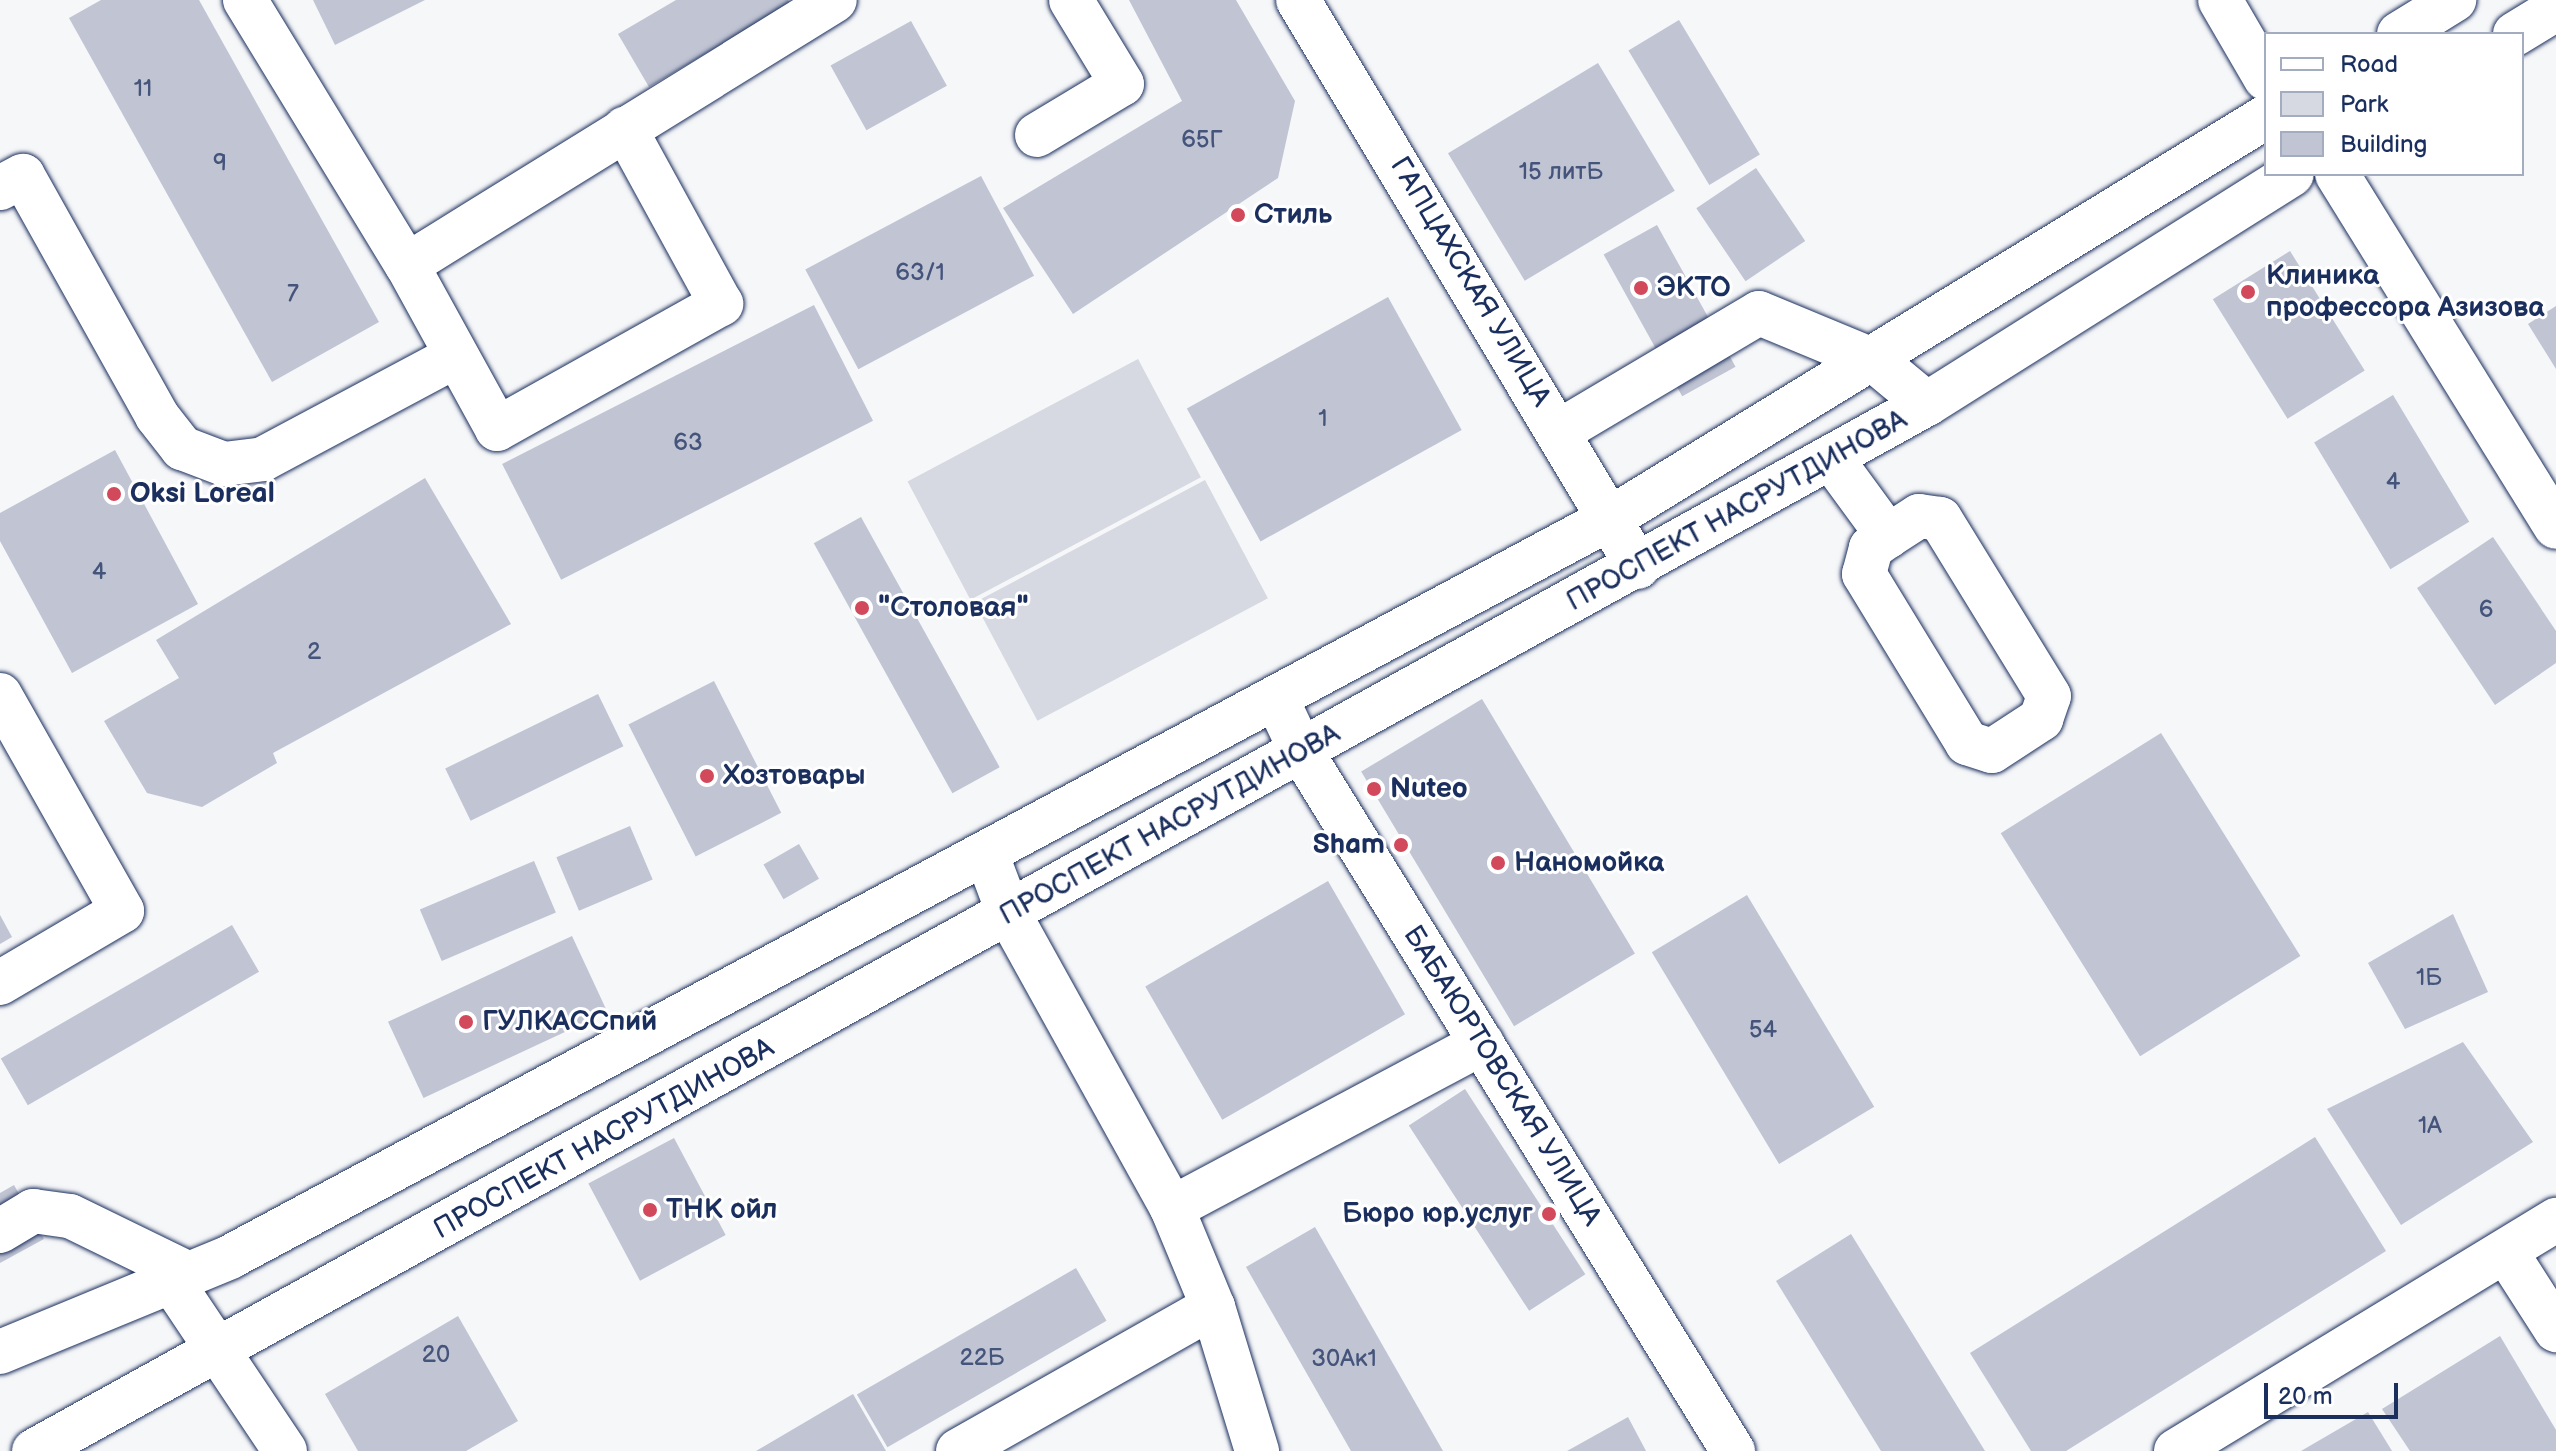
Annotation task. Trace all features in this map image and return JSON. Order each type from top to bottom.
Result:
[{"type":"main road","points":[[245,0],[407,265],[497,429],[721,304],[625,129]]},
{"type":"main road","points":[[407,265],[835,0]]},
{"type":"main road","points":[[1037,135],[1122,84],[1071,0]]},
{"type":"main road","name":"ГАПЦАХСКАЯ УЛИЦА","points":[[1298,0],[1560,431],[1638,567]]},
{"type":"main road","points":[[2220,0],[2264,76]]},
{"type":"main road","points":[[2402,32],[2454,0]]},
{"type":"main road","points":[[2518,32],[2556,9]]},
{"type":"main road","name":"ПРОСПЕКТ НАСРУТДИНОВА","points":[[0,1352],[164,1284],[744,987],[986,853],[1611,518],[1875,361],[2264,118]]},
{"type":"main road","points":[[0,188],[23,176],[157,416],[182,448],[224,464],[263,459],[456,356]]},
{"type":"main road","name":"ПРОСПЕКТ НАСРУТДИНОВА","points":[[34,1451],[223,1353],[1927,404],[2289,176]]},
{"type":"main road","points":[[2338,176],[2556,527]]},
{"type":"main road","points":[[1560,431],[1759,313],[1875,361],[1927,404]]},
{"type":"main road","points":[[1831,458],[1888,536]]},
{"type":"main road","points":[[1919,516],[1940,519],[2049,696],[2041,719],[1992,751],[1967,743],[1864,574],[1871,548],[1888,536],[1919,516]]},
{"type":"main road","points":[[0,695],[122,911],[0,983]]},
{"type":"main road","name":"БАБАЮРТОВСКАЯ УЛИЦА","points":[[1276,698],[1301,751],[1733,1451]]},
{"type":"main road","points":[[986,853],[1009,914],[1172,1208],[1213,1307],[1257,1451]]},
{"type":"main road","points":[[1172,1208],[1482,1043]]},
{"type":"main road","points":[[0,1231],[33,1211],[70,1216],[164,1284],[223,1353],[285,1451]]},
{"type":"main road","points":[[2186,1448],[2556,1220]]},
{"type":"main road","points":[[2506,1252],[2556,1330]]},
{"type":"main road","points":[[958,1451],[1213,1307]]},
{"type":"green space","points":[[1138,359],[1201,477],[970,600],[908,482]]},
{"type":"green space","points":[[1205,480],[1268,598],[1037,721],[975,603]]},
{"type":"building","points":[[101,0],[199,0],[379,322],[272,382],[69,18]]},
{"type":"building","points":[[313,0],[425,0],[335,45]]},
{"type":"building","points":[[676,0],[788,0],[790,4],[649,87],[618,34]]},
{"type":"building","points":[[1129,0],[1236,0],[1295,101],[1278,178],[1073,314],[1003,208],[1182,101]]},
{"type":"building","points":[[1679,20],[1760,155],[1709,185],[1628,50]]},
{"type":"building","points":[[911,21],[947,86],[866,130],[831,66]]},
{"type":"building","points":[[1598,63],[1675,191],[1525,281],[1448,153]]},
{"type":"building","points":[[1756,168],[1805,241],[1746,281],[1696,208]]},
{"type":"building","points":[[981,176],[1034,276],[858,369],[805,269]]},
{"type":"building","points":[[1657,225],[1736,367],[1682,396],[1604,255]]},
{"type":"building","points":[[2290,251],[2365,371],[2288,419],[2213,299]]},
{"type":"building","points":[[1388,297],[1462,430],[1261,541],[1187,409]]},
{"type":"building","points":[[814,305],[873,421],[561,580],[502,464]]},
{"type":"building","points":[[2556,306],[2556,369],[2528,324]]},
{"type":"building","points":[[2393,395],[2469,522],[2390,569],[2314,442]]},
{"type":"building","points":[[115,450],[198,604],[72,673],[0,541],[0,513]]},
{"type":"building","points":[[425,478],[511,624],[273,753],[277,763],[202,807],[147,793],[104,721],[179,678],[156,640]]},
{"type":"building","points":[[861,517],[1000,767],[952,793],[814,543]]},
{"type":"building","points":[[2493,537],[2556,631],[2556,663],[2495,705],[2417,588]]},
{"type":"building","name":"Хозтовары","points":[[714,681],[781,813],[696,856],[628,725]]},
{"type":"building","points":[[598,694],[623,746],[471,821],[445,769]]},
{"type":"building","name":"Наномойка","points":[[1482,699],[1635,954],[1514,1026],[1361,772]]},
{"type":"building","points":[[2161,733],[2300,956],[2140,1056],[2001,833]]},
{"type":"building","points":[[630,826],[653,879],[579,911],[556,857]]},
{"type":"building","points":[[799,844],[819,879],[783,899],[763,865]]},
{"type":"building","points":[[534,861],[556,913],[442,961],[420,909]]},
{"type":"building","points":[[1328,881],[1405,1014],[1222,1120],[1145,986]]},
{"type":"building","points":[[1747,895],[1874,1107],[1779,1164],[1652,952]]},
{"type":"building","points":[[2453,914],[2488,992],[2405,1029],[2368,963]]},
{"type":"building","points":[[0,915],[12,937],[0,944]]},
{"type":"building","points":[[232,925],[259,972],[28,1105],[1,1058]]},
{"type":"building","points":[[572,936],[607,1012],[424,1098],[388,1022]]},
{"type":"building","points":[[2463,1042],[2533,1142],[2401,1225],[2327,1109]]},
{"type":"building","points":[[1465,1089],[1585,1274],[1529,1311],[1409,1125]]},
{"type":"building","points":[[2315,1137],[2386,1251],[2066,1451],[2031,1451],[1970,1353]]},
{"type":"building","points":[[674,1138],[726,1235],[640,1281],[588,1184]]},
{"type":"building","points":[[14,1185],[44,1239],[0,1263],[0,1193]]},
{"type":"building","points":[[1315,1227],[1443,1451],[1351,1451],[1246,1267]]},
{"type":"building","points":[[1851,1234],[1985,1451],[1881,1451],[1776,1281]]},
{"type":"building","points":[[1076,1268],[1106,1321],[887,1447],[857,1394]]},
{"type":"building","points":[[458,1316],[518,1421],[466,1451],[358,1451],[325,1394]]},
{"type":"building","points":[[2500,1336],[2556,1430],[2556,1451],[2410,1451],[2382,1409]]},
{"type":"building","points":[[853,1394],[886,1451],[756,1451]]},
{"type":"building","points":[[2368,1412],[2392,1451],[2301,1451]]},
{"type":"building","points":[[1628,1417],[1646,1451],[1567,1451]]},
{"type":"place","name":"Стиль","points":[[1238,215]]},
{"type":"place","name":"ЭКТО","points":[[1641,288]]},
{"type":"place","name":"Клиника профессора Азизова","points":[[2248,292]]},
{"type":"place","name":"Oksi Loreal","points":[[114,494]]},
{"type":"place","name":"\"Столовая\"","points":[[862,608]]},
{"type":"place","name":"Хозтовары","points":[[707,776]]},
{"type":"place","name":"Nuteo","points":[[1374,789]]},
{"type":"place","name":"Sham","points":[[1401,845]]},
{"type":"place","name":"Наномойка","points":[[1498,863]]},
{"type":"place","name":"ГУЛКАССпий","points":[[466,1022]]},
{"type":"place","name":"ТНК ойл","points":[[650,1210]]},
{"type":"place","name":"Бюро юр.услуг","points":[[1549,1214]]}]
